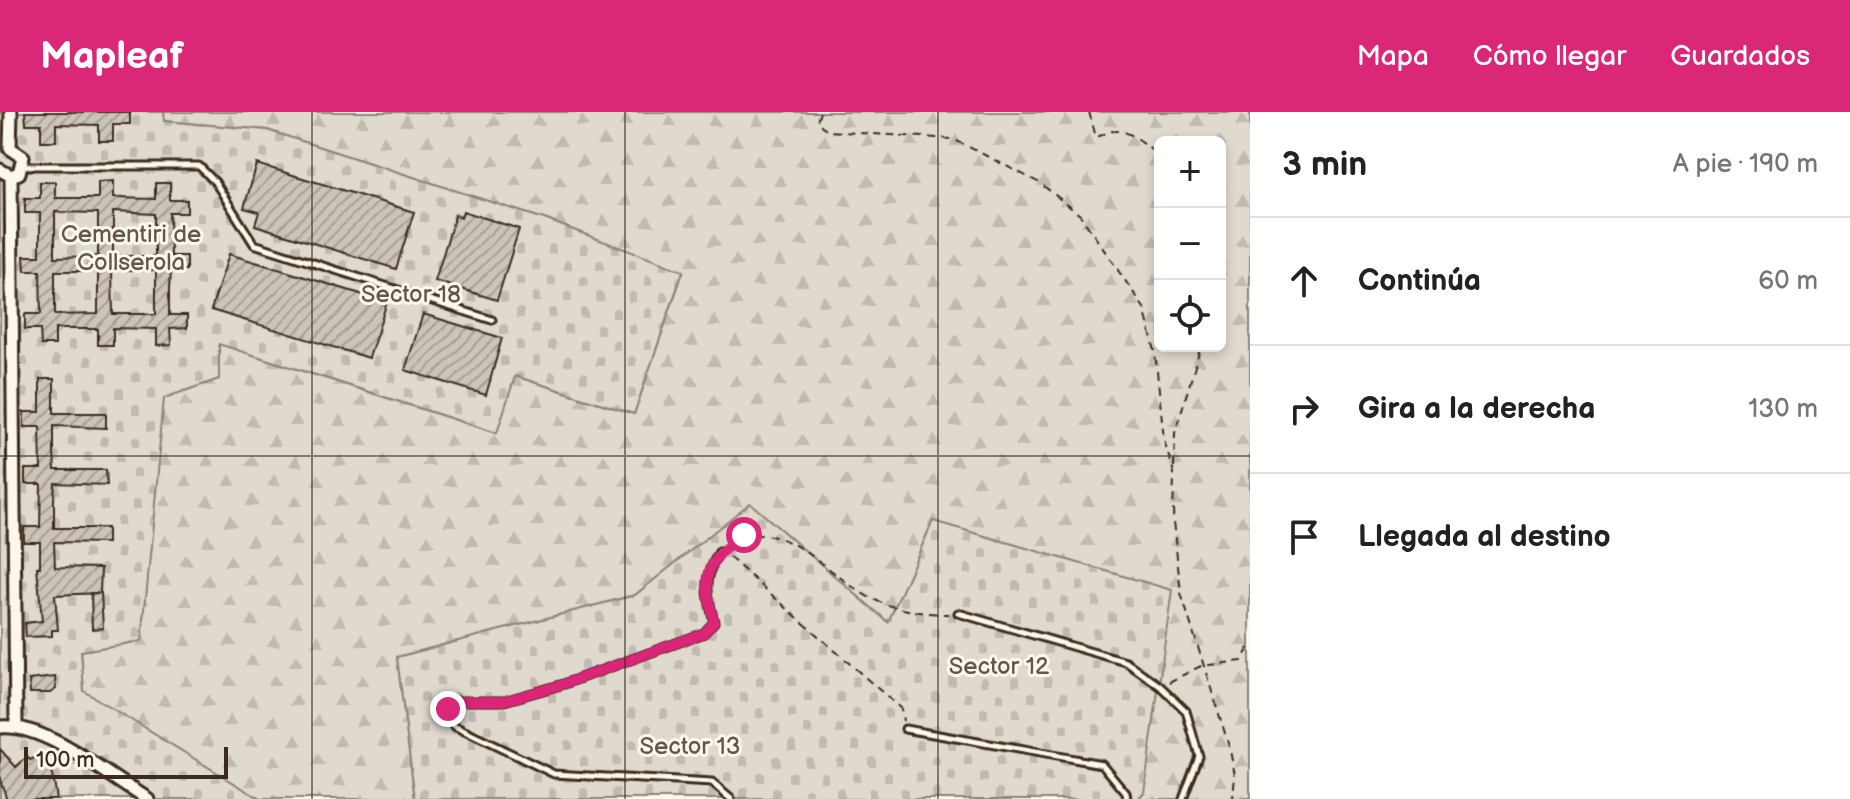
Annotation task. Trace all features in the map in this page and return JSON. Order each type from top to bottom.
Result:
[{"type":"street","points":[[11,112],[5,151],[23,157],[24,166],[5,173],[16,725]]},
{"type":"street","points":[[0,727],[16,725],[50,740],[147,799]]},
{"type":"lane","points":[[24,166],[199,166],[215,182],[254,244],[492,320]]},
{"type":"lane","points":[[719,552],[705,584],[714,622],[704,633],[564,684],[504,701],[454,701],[448,709],[454,726],[554,774],[712,783],[731,799]]},
{"type":"lane","points":[[958,613],[1126,662],[1164,689],[1186,711],[1199,756],[1183,799]]},
{"type":"lane","points":[[905,729],[1102,764],[1126,793],[1127,799]]},
{"type":"path","points":[[820,112],[817,121],[827,131],[953,139],[1040,183],[1080,215],[1144,308],[1155,351],[1164,440],[1174,473]]},
{"type":"path","points":[[1089,112],[1096,137],[1108,132],[1128,135],[1145,142],[1154,150]]},
{"type":"path","points":[[1199,352],[1175,433],[1173,522],[1181,593],[1201,666],[1229,746],[1235,775],[1233,799]]},
{"type":"path","points":[[905,729],[901,709],[738,562],[719,552],[744,535],[771,534],[799,548],[875,600],[926,614],[958,613]]},
{"type":"path","points":[[1164,689],[1172,678],[1201,666],[1242,661],[1250,645]]},
{"type":"green space","name":"Cementiri de Collserola","points":[[0,112],[163,112],[164,121],[267,130],[544,219],[683,271],[634,414],[515,376],[497,433],[219,344],[219,379],[164,398],[141,641],[81,651],[84,691],[260,799],[0,799]]},
{"type":"green space","points":[[163,112],[1250,112],[1250,799],[1138,799],[1144,792],[933,521],[889,623],[750,504],[635,595],[397,657],[415,799],[260,799],[84,692],[81,651],[141,641],[163,398],[219,379],[219,344],[496,433],[515,376],[634,414],[683,272],[544,219],[267,130],[163,121]]},
{"type":"green space","points":[[750,503],[888,622],[933,521],[1172,590],[1144,792],[1138,799],[415,799],[397,657],[635,595]]},
{"type":"building","points":[[25,112],[130,112],[130,124],[113,124],[113,141],[99,141],[99,125],[56,124],[56,141],[41,141],[41,124],[26,124]]},
{"type":"building","points":[[257,164],[414,212],[396,269],[255,225],[259,212],[244,208]]},
{"type":"building","points":[[113,181],[113,198],[156,199],[156,183],[170,183],[170,200],[187,200],[187,213],[170,213],[171,256],[187,256],[187,270],[171,270],[170,315],[187,315],[187,328],[170,329],[171,345],[156,346],[156,329],[113,328],[113,345],[98,345],[98,329],[55,329],[55,345],[41,345],[40,329],[25,329],[25,314],[41,314],[40,271],[25,271],[24,256],[40,256],[40,213],[25,213],[25,198],[40,198],[40,182],[55,182],[55,198],[98,198],[98,182]],"holes":[[[55,212],[98,213],[98,256],[55,257]],[[113,212],[156,214],[156,256],[113,256]],[[112,270],[156,270],[156,314],[113,314]],[[55,271],[98,271],[98,314],[55,315]]]},
{"type":"building","points":[[463,211],[519,229],[497,300],[435,281],[455,215],[461,217]]},
{"type":"building","points":[[229,254],[387,302],[369,358],[211,310]]},
{"type":"building","points":[[423,314],[502,338],[486,395],[405,370]]},
{"type":"building","points":[[40,379],[54,379],[54,413],[106,413],[106,428],[54,426],[55,470],[106,470],[107,485],[55,483],[54,528],[107,528],[107,543],[54,542],[55,567],[101,568],[100,593],[55,595],[58,630],[52,630],[52,636],[26,637],[25,623],[42,621],[37,567],[40,567],[40,542],[24,542],[24,527],[40,527],[41,484],[25,484],[25,469],[41,469],[40,427],[24,427],[24,412],[40,412]]},
{"type":"building","points":[[91,593],[101,593],[103,628],[92,629]]},
{"type":"building","points":[[55,677],[56,689],[50,693],[30,693],[29,680]]},
{"type":"building","points":[[0,749],[16,767],[27,757],[30,760],[41,755],[52,775],[56,799],[7,799],[0,780]]},
{"type":"route","points":[[448,709],[454,701],[504,701],[564,684],[704,633],[714,622],[705,584],[709,569],[719,552],[744,535]]},
{"type":"park label","name":"Sector 18","points":[[411,294]]},
{"type":"park label","name":"Sector 12","points":[[999,666]]},
{"type":"park label","name":"Sector 13","points":[[690,746]]}]
